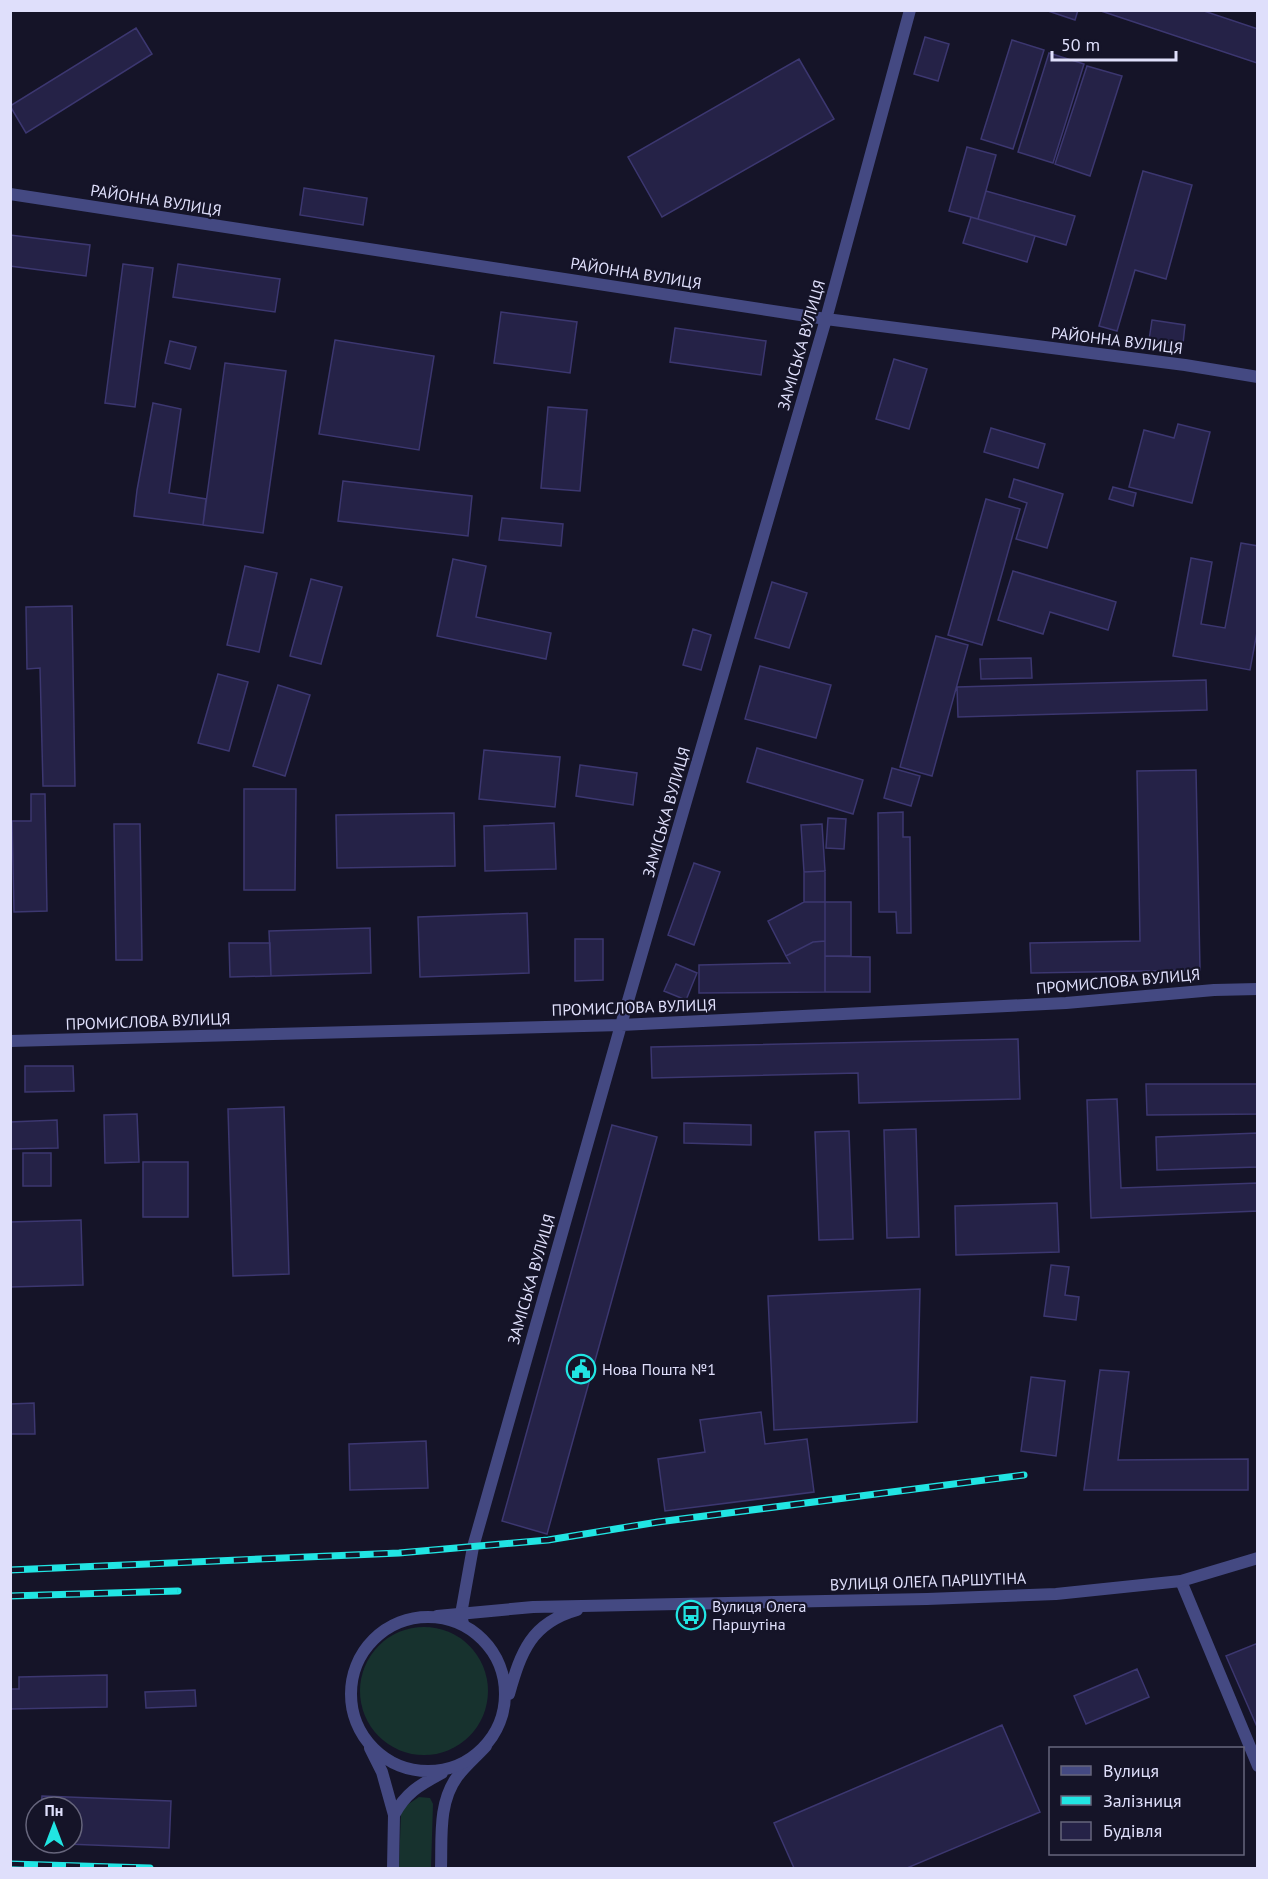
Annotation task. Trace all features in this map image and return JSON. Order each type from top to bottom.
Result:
[{"type":"street","name":"ЗАМІСЬКА ВУЛИЦЯ","points":[[462,1619],[473,1547],[621,1025],[826,319],[910,10]]},
{"type":"street","name":"РАЙОННА ВУЛИЦЯ","points":[[10,194],[826,319],[1185,365],[1257,377]]},
{"type":"street","name":"ПРОМИСЛОВА ВУЛИЦЯ","points":[[10,1041],[621,1025],[1066,1003],[1214,990],[1257,989]]},
{"type":"street","name":"ВУЛИЦЯ ОЛЕГА ПАРШУТІНА","points":[[462,1619],[533,1607],[1056,1594],[1181,1581],[1257,1558]]},
{"type":"street","points":[[1181,1581],[1257,1766]]},
{"type":"street","name":"ВУЛИЦЯ ОЛЕГА ПАРШУТІНА","points":[[504,1708],[522,1653],[535,1634],[548,1622],[567,1613],[595,1605]]},
{"type":"street","points":[[393,1869],[394,1815],[382,1772],[354,1718],[350,1699],[353,1671],[366,1646],[388,1628],[414,1618],[437,1616],[462,1619],[482,1638],[497,1658],[505,1682],[504,1708],[500,1724],[486,1746],[456,1778],[445,1799],[441,1869]]},
{"type":"street","points":[[367,1743],[388,1761],[405,1769],[432,1772],[451,1769]]},
{"type":"street","points":[[394,1815],[410,1792],[474,1757],[486,1746]]},
{"type":"green space","points":[[424,1627],[448,1632],[469,1646],[483,1667],[488,1691],[483,1715],[469,1736],[448,1750],[424,1755],[400,1750],[379,1736],[365,1715],[360,1691],[365,1667],[379,1646],[400,1632]]},
{"type":"green space","points":[[419,1797],[430,1798],[433,1804],[431,1868],[399,1868],[401,1812],[404,1807]]},
{"type":"building","points":[[1045,10],[1078,10],[1075,20]]},
{"type":"building","points":[[1098,10],[1201,10],[1258,29],[1257,63]]},
{"type":"building","points":[[136,28],[152,54],[26,133],[10,106]]},
{"type":"building","points":[[925,37],[949,44],[938,81],[914,74]]},
{"type":"building","points":[[1012,40],[1044,50],[1013,149],[981,139]]},
{"type":"building","points":[[1049,53],[1084,64],[1053,163],[1018,152]]},
{"type":"building","points":[[799,59],[834,119],[662,217],[628,157]]},
{"type":"building","points":[[1087,66],[1122,76],[1090,176],[1055,164]]},
{"type":"building","points":[[967,147],[996,155],[978,219],[949,211]]},
{"type":"building","points":[[1143,171],[1192,185],[1166,279],[1135,270],[1117,331],[1099,326]]},
{"type":"building","points":[[304,188],[367,198],[363,225],[300,215]]},
{"type":"building","points":[[986,191],[1075,216],[1066,245],[978,219]]},
{"type":"building","points":[[971,217],[1035,236],[1027,262],[963,243]]},
{"type":"building","points":[[10,235],[90,245],[86,276],[10,266]]},
{"type":"building","points":[[123,264],[153,268],[135,407],[105,403]]},
{"type":"building","points":[[178,264],[280,279],[275,312],[173,297]]},
{"type":"building","points":[[501,312],[577,322],[570,373],[494,363]]},
{"type":"building","points":[[1152,320],[1185,325],[1183,344],[1149,340]]},
{"type":"building","points":[[675,328],[766,341],[761,375],[670,362]]},
{"type":"building","points":[[335,340],[434,356],[419,450],[319,434]]},
{"type":"building","points":[[170,341],[196,347],[190,369],[165,363]]},
{"type":"building","points":[[894,359],[927,369],[909,429],[876,419]]},
{"type":"building","points":[[225,363],[286,371],[263,533],[203,525]]},
{"type":"building","points":[[153,403],[181,409],[169,493],[206,499],[203,525],[134,516]]},
{"type":"building","points":[[548,407],[587,410],[580,491],[541,488]]},
{"type":"building","points":[[1178,424],[1210,432],[1192,503],[1129,487],[1144,430],[1174,438]]},
{"type":"building","points":[[991,428],[1045,444],[1038,468],[984,452]]},
{"type":"building","points":[[1014,479],[1063,494],[1047,548],[1016,539],[1027,503],[1009,497]]},
{"type":"building","points":[[343,481],[472,496],[468,536],[338,521]]},
{"type":"building","points":[[1113,487],[1136,493],[1133,506],[1109,499]]},
{"type":"building","points":[[986,499],[1020,509],[982,645],[948,635]]},
{"type":"building","points":[[502,518],[563,524],[561,546],[499,540]]},
{"type":"building","points":[[1241,543],[1258,546],[1258,627],[1250,670],[1173,656],[1191,558],[1212,562],[1201,624],[1225,628]]},
{"type":"building","points":[[453,559],[486,566],[476,617],[551,633],[546,659],[437,636]]},
{"type":"building","points":[[245,566],[277,573],[259,652],[227,645]]},
{"type":"building","points":[[1013,571],[1116,602],[1108,630],[1050,612],[1043,634],[998,620]]},
{"type":"building","points":[[311,579],[342,587],[321,664],[290,656]]},
{"type":"building","points":[[772,582],[807,593],[789,648],[755,638]]},
{"type":"building","points":[[72,606],[75,786],[43,786],[40,668],[27,669],[26,607]]},
{"type":"building","points":[[693,629],[711,635],[701,670],[683,665]]},
{"type":"building","points":[[936,636],[968,645],[932,776],[900,767]]},
{"type":"building","points":[[1031,658],[1032,678],[981,679],[980,659]]},
{"type":"building","points":[[760,666],[831,685],[816,738],[745,719]]},
{"type":"building","points":[[218,674],[248,682],[229,751],[198,743]]},
{"type":"building","points":[[1206,680],[1207,710],[958,717],[957,687]]},
{"type":"building","points":[[278,685],[310,695],[285,776],[253,766]]},
{"type":"building","points":[[757,748],[863,780],[853,814],[747,782]]},
{"type":"building","points":[[484,750],[560,757],[555,807],[479,799]]},
{"type":"building","points":[[580,765],[637,773],[633,805],[576,796]]},
{"type":"building","points":[[892,768],[920,776],[911,806],[884,798]]},
{"type":"building","points":[[1196,770],[1200,970],[1031,973],[1030,943],[1140,941],[1137,771]]},
{"type":"building","points":[[244,789],[296,789],[295,890],[244,890]]},
{"type":"building","points":[[31,794],[45,794],[47,911],[14,912],[12,821],[31,821]]},
{"type":"building","points":[[903,812],[903,837],[910,837],[911,933],[897,933],[896,912],[879,912],[878,813]]},
{"type":"building","points":[[454,813],[455,866],[337,868],[336,815]]},
{"type":"building","points":[[828,818],[846,819],[844,849],[826,848]]},
{"type":"building","points":[[554,823],[556,869],[485,871],[484,826]]},
{"type":"building","points":[[114,824],[140,824],[142,960],[116,960]]},
{"type":"building","points":[[822,824],[825,871],[804,872],[801,825]]},
{"type":"building","points":[[694,863],[720,872],[694,945],[668,935]]},
{"type":"building","points":[[825,871],[825,902],[804,902],[804,872]]},
{"type":"building","points":[[804,902],[825,902],[825,941],[813,942],[786,956],[768,921]]},
{"type":"building","points":[[825,902],[851,902],[851,956],[825,956]]},
{"type":"building","points":[[527,913],[529,973],[420,977],[418,917]]},
{"type":"building","points":[[370,928],[371,973],[271,976],[269,931]]},
{"type":"building","points":[[575,939],[603,939],[603,980],[575,981]]},
{"type":"building","points":[[825,941],[825,992],[699,993],[699,965],[790,963],[786,956],[813,942]]},
{"type":"building","points":[[229,943],[270,943],[271,976],[230,977]]},
{"type":"building","points":[[825,956],[870,957],[870,992],[825,992]]},
{"type":"building","points":[[676,964],[697,973],[686,1000],[664,991]]},
{"type":"building","points":[[1018,1039],[1020,1099],[859,1103],[858,1073],[652,1078],[651,1047]]},
{"type":"building","points":[[25,1066],[73,1066],[74,1091],[25,1092]]},
{"type":"building","points":[[1146,1084],[1258,1084],[1258,1114],[1147,1115]]},
{"type":"building","points":[[1117,1099],[1121,1188],[1258,1183],[1258,1211],[1091,1218],[1087,1100]]},
{"type":"building","points":[[284,1107],[289,1274],[233,1276],[228,1109]]},
{"type":"building","points":[[137,1114],[139,1162],[105,1163],[104,1115]]},
{"type":"building","points":[[57,1120],[58,1148],[10,1149],[10,1122]]},
{"type":"building","points":[[684,1123],[751,1125],[751,1145],[684,1143]]},
{"type":"building","points":[[612,1125],[657,1137],[547,1534],[502,1521]]},
{"type":"building","points":[[916,1129],[919,1237],[887,1238],[884,1130]]},
{"type":"building","points":[[849,1131],[853,1239],[819,1240],[815,1132]]},
{"type":"building","points":[[1258,1133],[1258,1167],[1157,1170],[1156,1137]]},
{"type":"building","points":[[23,1153],[51,1153],[51,1186],[23,1186]]},
{"type":"building","points":[[143,1162],[188,1162],[188,1217],[143,1217]]},
{"type":"building","points":[[1057,1203],[1059,1252],[956,1255],[955,1206]]},
{"type":"building","points":[[81,1220],[83,1285],[10,1287],[10,1222]]},
{"type":"building","points":[[1051,1265],[1069,1267],[1065,1295],[1079,1297],[1076,1320],[1044,1316]]},
{"type":"building","points":[[920,1289],[917,1422],[774,1430],[768,1296]]},
{"type":"building","points":[[1100,1370],[1129,1372],[1118,1460],[1248,1459],[1248,1490],[1084,1490]]},
{"type":"building","points":[[1031,1377],[1065,1381],[1056,1456],[1021,1451]]},
{"type":"building","points":[[34,1403],[35,1434],[10,1434],[10,1404]]},
{"type":"building","points":[[761,1412],[765,1444],[807,1439],[814,1492],[665,1511],[658,1459],[705,1452],[700,1420]]},
{"type":"building","points":[[426,1441],[428,1488],[350,1490],[349,1444]]},
{"type":"building","points":[[1258,1643],[1258,1729],[1226,1656]]},
{"type":"building","points":[[1137,1669],[1149,1697],[1086,1724],[1074,1696]]},
{"type":"building","points":[[107,1675],[107,1707],[10,1709],[10,1689],[19,1689],[19,1677]]},
{"type":"building","points":[[195,1690],[196,1706],[146,1708],[145,1692]]},
{"type":"building","points":[[1002,1725],[1040,1812],[907,1868],[794,1868],[774,1823]]},
{"type":"building","points":[[84,1798],[171,1801],[169,1848],[84,1845]]},
{"type":"railway","points":[[10,1570],[399,1553],[548,1540],[658,1522],[1024,1475]]},
{"type":"railway","points":[[10,1596],[178,1591]]},
{"type":"railway","points":[[10,1864],[150,1868]]},
{"type":"place","name":"Нова Пошта №1","points":[[581,1369]]},
{"type":"place","name":"Вулиця Олега Паршутіна","points":[[691,1615]]}]
